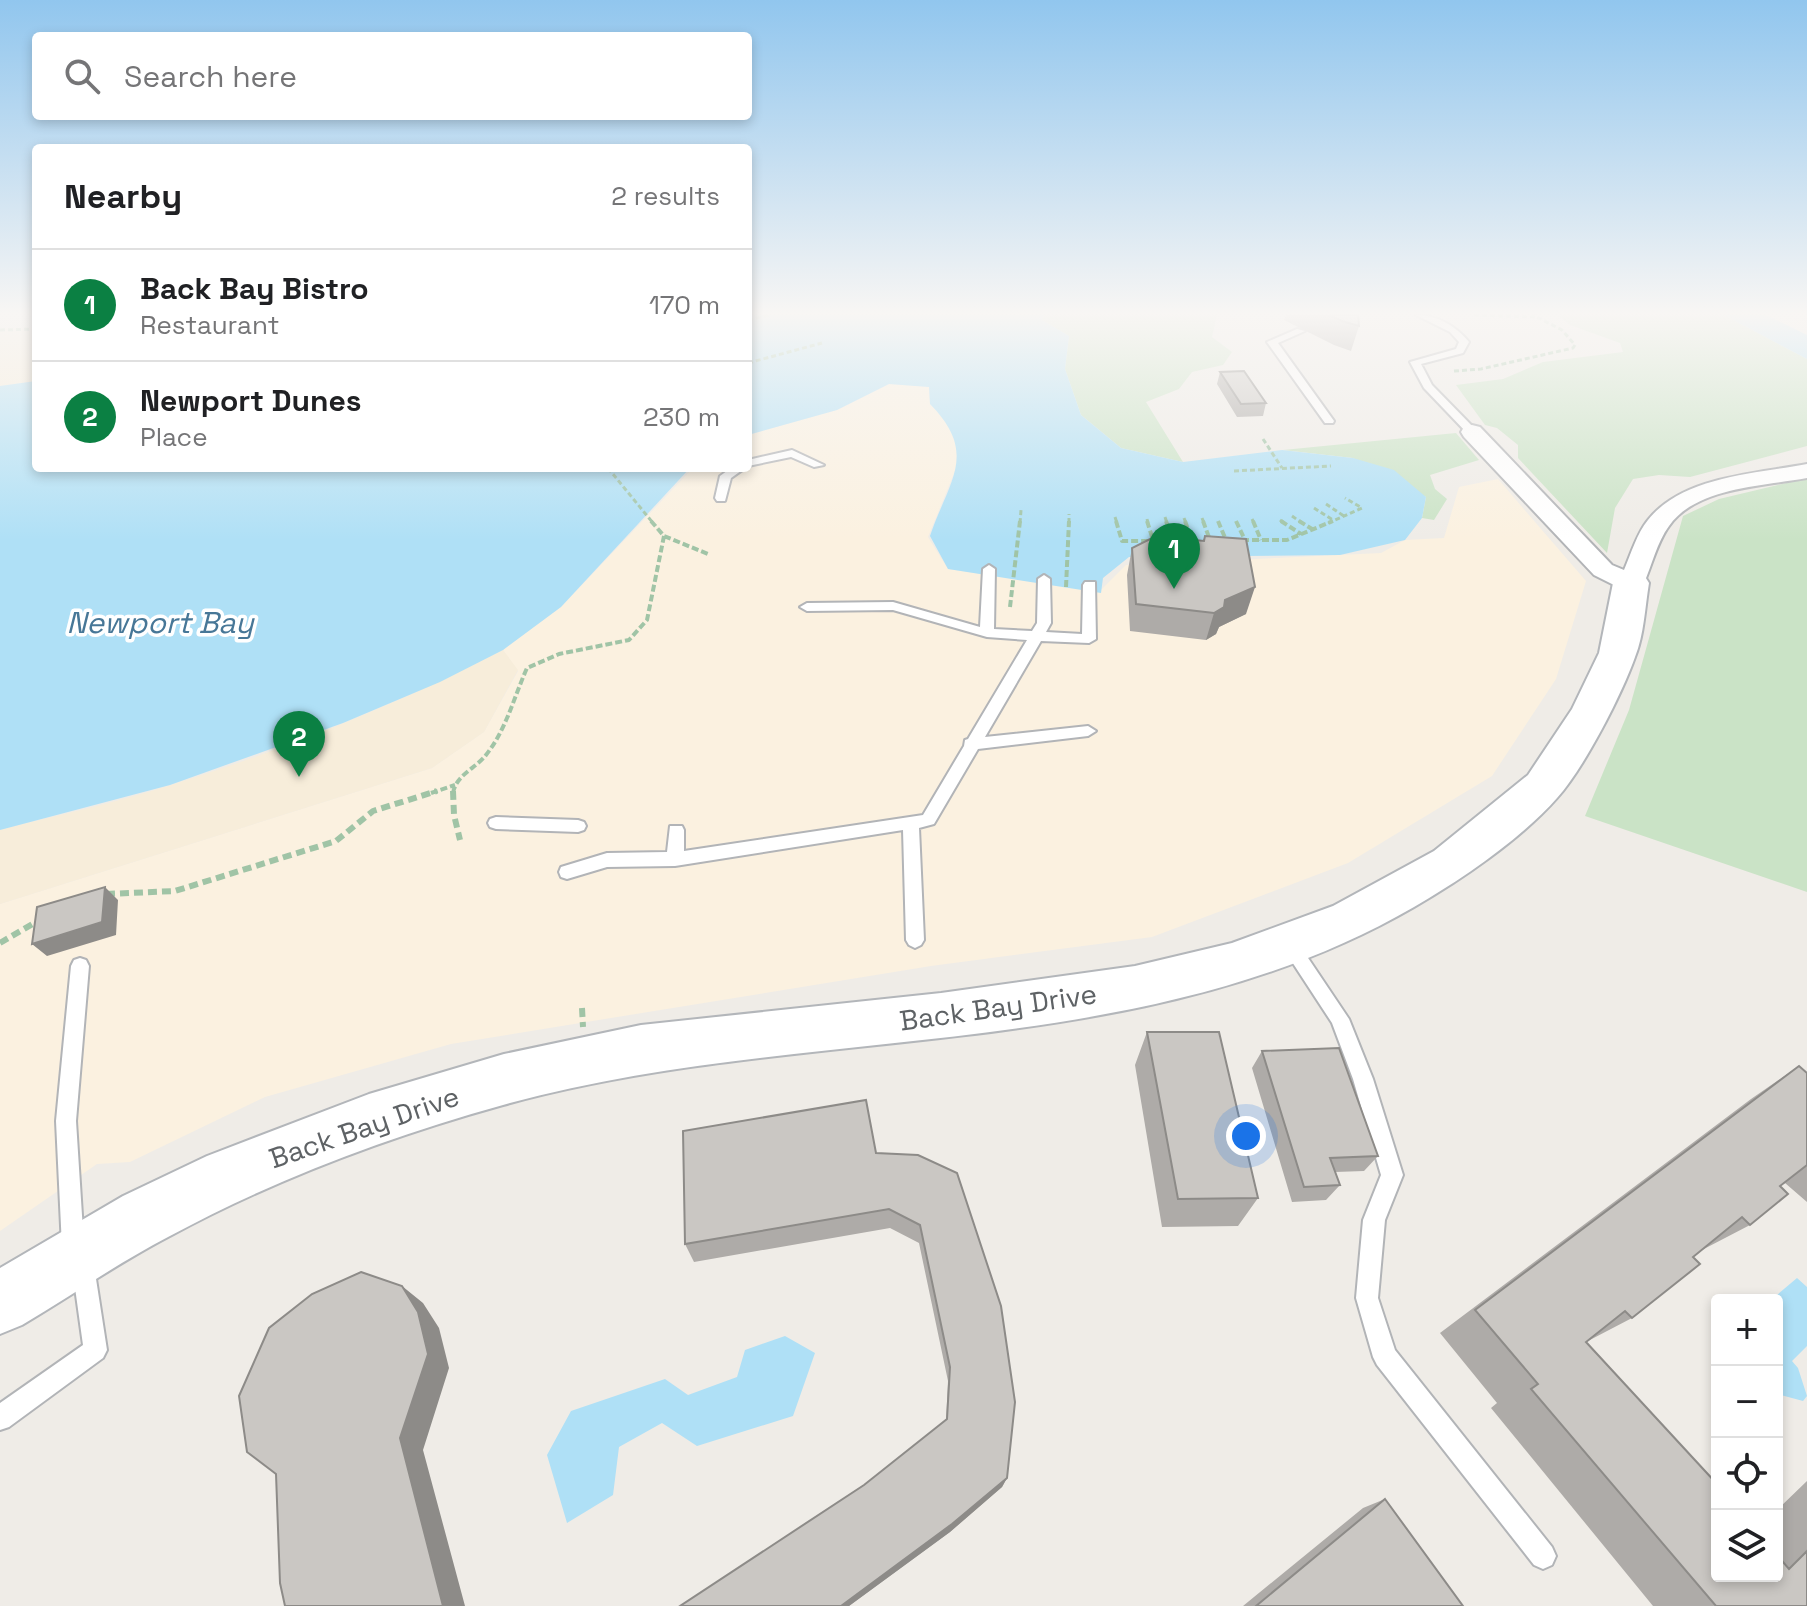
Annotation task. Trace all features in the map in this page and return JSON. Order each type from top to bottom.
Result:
[{"type":"street","points":[[1472,432],[1603,570],[1631,583]]},
{"type":"street","name":"Back Bay Drive","points":[[0,1303],[78,1254],[228,1176],[369,1121],[504,1079],[641,1049],[941,1016],[1135,988],[1234,964],[1350,920],[1450,864],[1543,786],[1590,713],[1618,653],[1631,583],[1656,525],[1675,504],[1721,487],[1807,471]]},
{"type":"lane","points":[[1307,390],[1329,421]]},
{"type":"lane","points":[[1432,390],[1472,432]]},
{"type":"lane","points":[[752,462],[792,453],[818,465]]},
{"type":"lane","points":[[721,498],[726,476],[732,472]]},
{"type":"lane","points":[[987,633],[989,569]]},
{"type":"lane","points":[[567,872],[607,860],[675,859],[928,820],[1044,623],[1044,579]]},
{"type":"lane","points":[[807,607],[893,606],[987,633],[1089,639],[1090,585]]},
{"type":"lane","points":[[970,744],[1088,731]]},
{"type":"lane","points":[[911,822],[915,940]]},
{"type":"lane","points":[[496,823],[578,826]]},
{"type":"lane","points":[[675,859],[676,830]]},
{"type":"lane","points":[[1289,943],[1340,1019],[1363,1079],[1392,1175],[1374,1220],[1367,1298],[1385,1357],[1543,1556]]},
{"type":"lane","points":[[0,1418],[95,1350],[78,1254],[66,1121],[80,966]]},
{"type":"path","points":[[1263,439],[1282,469]]},
{"type":"path","points":[[1234,471],[1331,466]]},
{"type":"path","points":[[611,472],[664,536],[708,554]]},
{"type":"path","points":[[1115,517],[1122,541],[1287,540],[1362,508],[1345,498]]},
{"type":"path","points":[[1326,504],[1344,516]]},
{"type":"path","points":[[1314,508],[1333,520]]},
{"type":"path","points":[[1009,616],[1021,510]]},
{"type":"path","points":[[1066,590],[1069,514]]},
{"type":"path","points":[[1292,516],[1312,529]]},
{"type":"path","points":[[1165,517],[1173,541]]},
{"type":"path","points":[[1184,518],[1192,540]]},
{"type":"path","points":[[1202,518],[1210,540]]},
{"type":"path","points":[[1147,519],[1156,550]]},
{"type":"path","points":[[1252,519],[1261,540]]},
{"type":"path","points":[[1218,520],[1226,540]]},
{"type":"path","points":[[1236,520],[1245,540]]},
{"type":"path","points":[[1280,520],[1301,534]]},
{"type":"path","points":[[460,840],[450,797],[455,785],[497,741],[527,668],[559,654],[629,640],[647,620],[664,536]]},
{"type":"path","points":[[97,896],[136,890],[175,891],[205,884],[336,841],[351,832],[362,818],[373,811],[455,785]]},
{"type":"path","points":[[0,943],[50,915]]},
{"type":"shaded area","points":[[877,390],[929,390],[930,404],[947,421],[957,441],[957,466],[928,537],[948,569],[1100,591],[1126,565],[1381,553],[1405,540],[1444,538],[1459,487],[1498,479],[1586,581],[1556,679],[1492,776],[1348,863],[1152,937],[931,966],[451,1044],[265,1097],[130,1162],[97,1164],[0,1231],[0,904],[432,768],[484,732],[518,671],[503,650],[561,607],[689,472],[752,472],[752,434],[837,410]]},
{"type":"green space","points":[[1072,390],[1177,390],[1146,402],[1183,462],[1121,448],[1081,415]]},
{"type":"green space","points":[[1460,390],[1807,390],[1807,446],[1690,477],[1659,475],[1633,479],[1615,508],[1607,553],[1518,458],[1518,445],[1497,428],[1485,425]]},
{"type":"green space","points":[[1456,433],[1479,460],[1430,475],[1435,489],[1447,499],[1434,520],[1422,518],[1426,497],[1353,458],[1283,450]]},
{"type":"green space","points":[[1807,478],[1807,892],[1585,816],[1629,710],[1683,516],[1719,499]]},
{"type":"sand","points":[[503,650],[518,670],[484,732],[432,768],[0,904],[0,830],[150,791],[256,756],[340,725]]},
{"type":"water","name":"Newport Bay","points":[[0,390],[32,390],[32,472],[686,472],[561,607],[503,650],[440,682],[343,723],[170,785],[0,830]]},
{"type":"water","points":[[752,390],[877,390],[837,410],[752,434]]},
{"type":"water","points":[[929,390],[1072,390],[1081,415],[1121,448],[1183,462],[1282,450],[1353,458],[1394,470],[1426,497],[1422,518],[1405,540],[1340,555],[1129,557],[1103,578],[1101,593],[948,569],[930,536],[956,468],[957,453],[945,422],[930,404]]},
{"type":"water","points":[[1797,1278],[1807,1287],[1807,1346],[1792,1361],[1798,1368],[1807,1396],[1803,1401],[1783,1396],[1783,1294],[1778,1294]]},
{"type":"water","points":[[785,1336],[815,1353],[793,1416],[697,1446],[662,1423],[619,1447],[613,1495],[567,1523],[547,1455],[571,1411],[665,1379],[688,1395],[737,1377],[745,1350]]},
{"type":"building","points":[[1232,390],[1257,390],[1266,403],[1241,404]]},
{"type":"building","points":[[1156,536],[1204,541],[1205,536],[1246,539],[1255,587],[1225,600],[1224,607],[1214,613],[1136,604],[1132,548]]},
{"type":"building","points":[[105,887],[102,922],[32,944],[37,907]]},
{"type":"building","points":[[1147,1032],[1219,1032],[1258,1198],[1178,1199]]},
{"type":"building","points":[[1339,1048],[1378,1156],[1330,1158],[1340,1185],[1304,1187],[1262,1051]]},
{"type":"building","points":[[1799,1066],[1807,1073],[1807,1165],[1780,1186],[1788,1194],[1750,1225],[1742,1217],[1693,1257],[1700,1264],[1632,1318],[1625,1311],[1586,1342],[1711,1477],[1711,1582],[1783,1582],[1783,1562],[1789,1569],[1807,1551],[1807,1606],[1716,1606],[1531,1389],[1538,1384],[1475,1310]]},
{"type":"building","points":[[866,1100],[876,1153],[918,1155],[957,1173],[1001,1306],[1015,1402],[1007,1478],[952,1524],[841,1606],[680,1606],[864,1485],[947,1419],[950,1367],[920,1225],[889,1209],[685,1244],[683,1131]]},
{"type":"building","points":[[361,1272],[402,1286],[418,1312],[428,1354],[400,1438],[443,1606],[285,1606],[280,1583],[276,1474],[247,1452],[239,1396],[269,1328],[312,1294]]},
{"type":"building","points":[[1385,1499],[1463,1606],[1256,1606]]},
{"type":"place","name":"Back Bay Bistro","points":[[1174,589]]},
{"type":"place","name":"Newport Dunes","points":[[299,777]]}]
